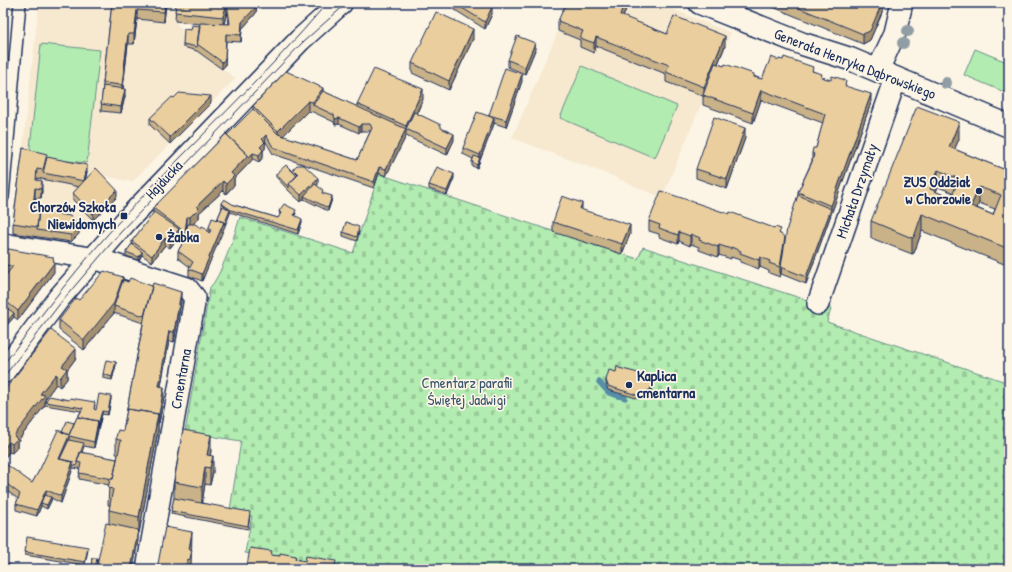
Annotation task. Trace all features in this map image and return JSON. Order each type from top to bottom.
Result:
[{"type":"street","name":"Hajducka","points":[[3,372],[59,298],[93,258],[196,146],[300,40],[341,3]]},
{"type":"street","name":"Generała Henryka Dąbrowskiego","points":[[700,3],[803,44],[850,59],[1009,126]]},
{"type":"street","name":"Michała Drzymały","points":[[818,304],[887,74],[902,3]]},
{"type":"street","name":"Cmentarna","points":[[3,244],[93,258],[187,288],[195,298],[147,569]]},
{"type":"lane","points":[[3,197],[20,3]]},
{"type":"shaded area","points":[[39,3],[177,3],[175,21],[184,32],[183,47],[197,51],[236,78],[132,182],[87,172],[84,188],[73,200],[93,220],[71,242],[13,233]]},
{"type":"shaded area","points":[[570,3],[658,3],[731,33],[662,198],[612,176],[512,138]]},
{"type":"green space","points":[[41,44],[100,50],[87,163],[29,157]]},
{"type":"green space","points":[[975,49],[1009,63],[1009,94],[964,75]]},
{"type":"green space","points":[[582,66],[677,106],[655,158],[560,118]]},
{"type":"green space","name":"Cmentarz parafii Świętej Jadwigi","points":[[379,174],[638,259],[643,247],[828,307],[831,309],[827,322],[1009,383],[1009,569],[364,569],[245,553],[252,516],[230,510],[241,441],[185,432],[210,287],[223,265],[240,217],[353,253]]},
{"type":"building","points":[[3,3],[5,3],[3,24]]},
{"type":"building","points":[[112,3],[165,3],[164,12],[137,10],[134,34],[128,34],[122,85],[103,83]]},
{"type":"building","points":[[176,3],[227,3],[223,17],[175,12]]},
{"type":"building","points":[[227,3],[256,3],[256,7],[242,22],[241,35],[226,34],[225,59],[222,62],[197,44],[200,23],[230,24]]},
{"type":"building","points":[[454,3],[485,3],[492,7],[485,22]]},
{"type":"building","points":[[566,3],[624,3],[620,15],[667,34],[674,16],[725,36],[704,87],[666,72],[669,65],[596,37],[594,43],[580,38],[583,31],[558,21]]},
{"type":"building","points":[[787,3],[882,3],[870,31],[863,34]]},
{"type":"building","points":[[436,12],[473,29],[449,81],[412,63]]},
{"type":"building","points":[[192,25],[200,26],[197,47],[183,44],[184,29],[191,30]]},
{"type":"building","points":[[517,36],[535,43],[525,67],[508,60]]},
{"type":"building","points":[[771,57],[783,60],[784,57],[813,67],[812,71],[822,74],[821,77],[831,80],[832,76],[842,79],[846,81],[845,86],[871,94],[831,206],[798,192],[812,162],[814,154],[812,153],[813,148],[816,148],[825,114],[761,90],[753,113],[703,95],[715,63],[724,66],[725,64],[754,74],[754,77],[762,79]]},
{"type":"building","points":[[505,68],[522,74],[506,120],[489,115]]},
{"type":"building","points":[[374,69],[423,89],[406,126],[357,104]]},
{"type":"building","points":[[286,71],[323,88],[313,102],[308,101],[278,131],[253,106]]},
{"type":"building","points":[[103,86],[125,89],[121,107],[101,104]]},
{"type":"building","points":[[323,91],[406,129],[386,169],[379,167],[374,182],[273,147],[266,135],[262,139],[265,142],[260,147],[263,150],[259,155],[253,153],[248,158],[248,155],[227,135],[253,109],[278,134],[357,160],[372,128],[370,124],[361,124],[359,127],[339,118],[335,119],[334,115],[313,105]]},
{"type":"building","points":[[179,93],[211,96],[170,137],[150,118],[172,97],[174,98]]},
{"type":"building","name":"ZUS Oddział w Chorzowie","points":[[917,106],[959,122],[949,147],[1008,171],[1009,168],[1009,249],[922,214],[914,237],[912,238],[871,221]],"holes":[[[938,170],[959,179],[951,198],[930,189]],[[979,187],[1001,195],[993,215],[971,206]]]},
{"type":"building","points":[[414,112],[441,125],[441,128],[454,134],[447,148],[406,129]]},
{"type":"building","points":[[477,112],[494,118],[480,155],[463,148]]},
{"type":"building","points":[[714,117],[745,128],[727,179],[696,169]]},
{"type":"building","points":[[226,134],[248,155],[231,173],[234,176],[226,184],[223,181],[197,206],[199,208],[190,217],[187,217],[185,232],[153,208]]},
{"type":"building","points":[[23,148],[47,154],[43,170],[37,169],[36,180],[42,181],[41,189],[35,188],[33,208],[39,208],[37,227],[13,223]]},
{"type":"building","points":[[474,156],[480,158],[477,165],[472,162]]},
{"type":"building","points":[[47,157],[87,165],[84,181],[43,173]]},
{"type":"building","points":[[286,165],[297,176],[289,184],[289,188],[276,174]]},
{"type":"building","points":[[297,165],[304,165],[318,178],[301,195],[289,184],[298,174],[293,169]]},
{"type":"building","points":[[437,167],[454,174],[447,191],[429,185]]},
{"type":"building","points":[[96,168],[117,190],[93,214],[73,193]]},
{"type":"building","points":[[315,184],[323,190],[322,193],[332,196],[328,208],[304,196]]},
{"type":"building","points":[[661,191],[729,214],[730,212],[774,228],[781,229],[779,233],[785,237],[780,267],[769,263],[770,261],[760,257],[759,260],[740,253],[741,251],[731,247],[731,249],[719,245],[718,247],[699,240],[700,238],[691,234],[690,236],[679,232],[678,235],[659,228],[660,225],[649,221]]},
{"type":"building","points":[[798,195],[831,209],[806,277],[781,267],[787,228]]},
{"type":"building","points":[[562,196],[582,203],[580,209],[630,225],[622,244],[553,222]]},
{"type":"building","points":[[224,199],[234,205],[278,218],[281,213],[279,211],[284,204],[296,210],[294,215],[302,219],[298,230],[231,210],[221,203]]},
{"type":"building","points":[[223,206],[230,210],[224,225],[224,222],[217,220]]},
{"type":"building","points":[[39,211],[70,216],[79,227],[71,235],[37,230]]},
{"type":"building","points":[[154,212],[179,229],[170,241],[165,238],[152,256],[132,241]]},
{"type":"building","points":[[212,218],[224,222],[202,274],[189,269],[193,262],[178,251],[187,236],[185,234],[188,224],[195,224],[201,228],[202,226],[206,228],[209,233],[211,231],[209,227]]},
{"type":"building","points":[[346,222],[359,227],[357,237],[343,232]]},
{"type":"building","points":[[132,244],[142,252],[139,257],[126,252]]},
{"type":"building","points":[[3,248],[53,257],[54,263],[18,311],[3,299],[3,279],[13,266],[6,265],[3,270]]},
{"type":"building","points":[[104,271],[123,277],[114,303],[84,340],[59,320],[76,298],[79,300]]},
{"type":"building","points":[[130,278],[152,286],[144,316],[114,306],[123,280],[128,282]]},
{"type":"building","points":[[153,283],[181,292],[174,332],[169,331],[159,386],[164,387],[159,414],[127,409],[145,314]]},
{"type":"building","points":[[3,305],[14,313],[6,323],[3,321]]},
{"type":"building","points":[[51,330],[76,349],[62,366],[67,369],[60,378],[56,374],[40,394],[45,395],[14,436],[17,439],[12,444],[9,442],[3,450],[3,392]]},
{"type":"building","points":[[106,360],[116,362],[112,377],[103,374]]},
{"type":"building","name":"Kaplica cmentarna","points":[[617,366],[619,368],[646,375],[646,378],[652,385],[650,390],[642,393],[640,396],[608,386],[606,380],[609,370],[616,372]]},
{"type":"building","points":[[99,394],[111,396],[108,412],[102,411],[98,425],[98,421],[78,417],[83,408],[45,402],[49,396],[69,400],[70,398],[95,402],[94,409],[96,410]]},
{"type":"building","points":[[127,409],[158,414],[139,517],[109,510],[113,489],[108,488],[110,479],[113,479],[121,440],[118,440],[116,437],[118,430],[123,431]]},
{"type":"building","points":[[77,417],[98,421],[94,442],[69,436],[59,459],[73,462],[61,496],[46,490],[37,510],[16,504],[20,494],[3,481],[3,468],[6,464],[32,483],[58,430],[69,435]]},
{"type":"building","points":[[67,421],[74,423],[69,435],[62,432]]},
{"type":"building","points":[[183,430],[211,435],[207,455],[213,456],[210,468],[205,467],[202,487],[174,482]]},
{"type":"building","points":[[69,440],[84,443],[77,466],[73,465],[73,462],[60,459]]},
{"type":"building","points":[[80,452],[117,459],[113,479],[79,473],[81,463],[77,462]]},
{"type":"building","points":[[44,495],[51,497],[47,505],[41,503]]},
{"type":"building","points":[[174,498],[250,512],[248,526],[171,511]]},
{"type":"building","points":[[106,523],[138,530],[131,569],[96,569]]},
{"type":"building","points":[[165,527],[192,532],[189,549],[192,550],[190,559],[187,560],[185,569],[157,569]]},
{"type":"building","points":[[27,537],[88,547],[85,562],[25,552]]},
{"type":"building","points":[[250,548],[272,551],[271,555],[280,556],[280,553],[296,556],[295,559],[305,561],[306,556],[336,561],[334,569],[267,569],[247,566]]},
{"type":"building","points":[[92,558],[97,558],[95,569],[91,569]]},
{"type":"building","points":[[3,563],[24,569],[3,569]]},
{"type":"waterway","points":[[599,382],[609,393],[625,398]]},
{"type":"tram line","points":[[3,365],[62,289],[125,215],[278,58],[327,3]]},
{"type":"tram line","points":[[3,378],[62,301],[120,233],[303,42],[347,3]]},
{"type":"place","name":"ZUS Oddział w Chorzowie","points":[[979,191]]},
{"type":"place","name":"Chorzów Szkoła Niewidomych","points":[[124,216]]},
{"type":"place","name":"Żabka","points":[[159,237]]},
{"type":"place","name":"Kaplica cmentarna","points":[[629,385]]}]
